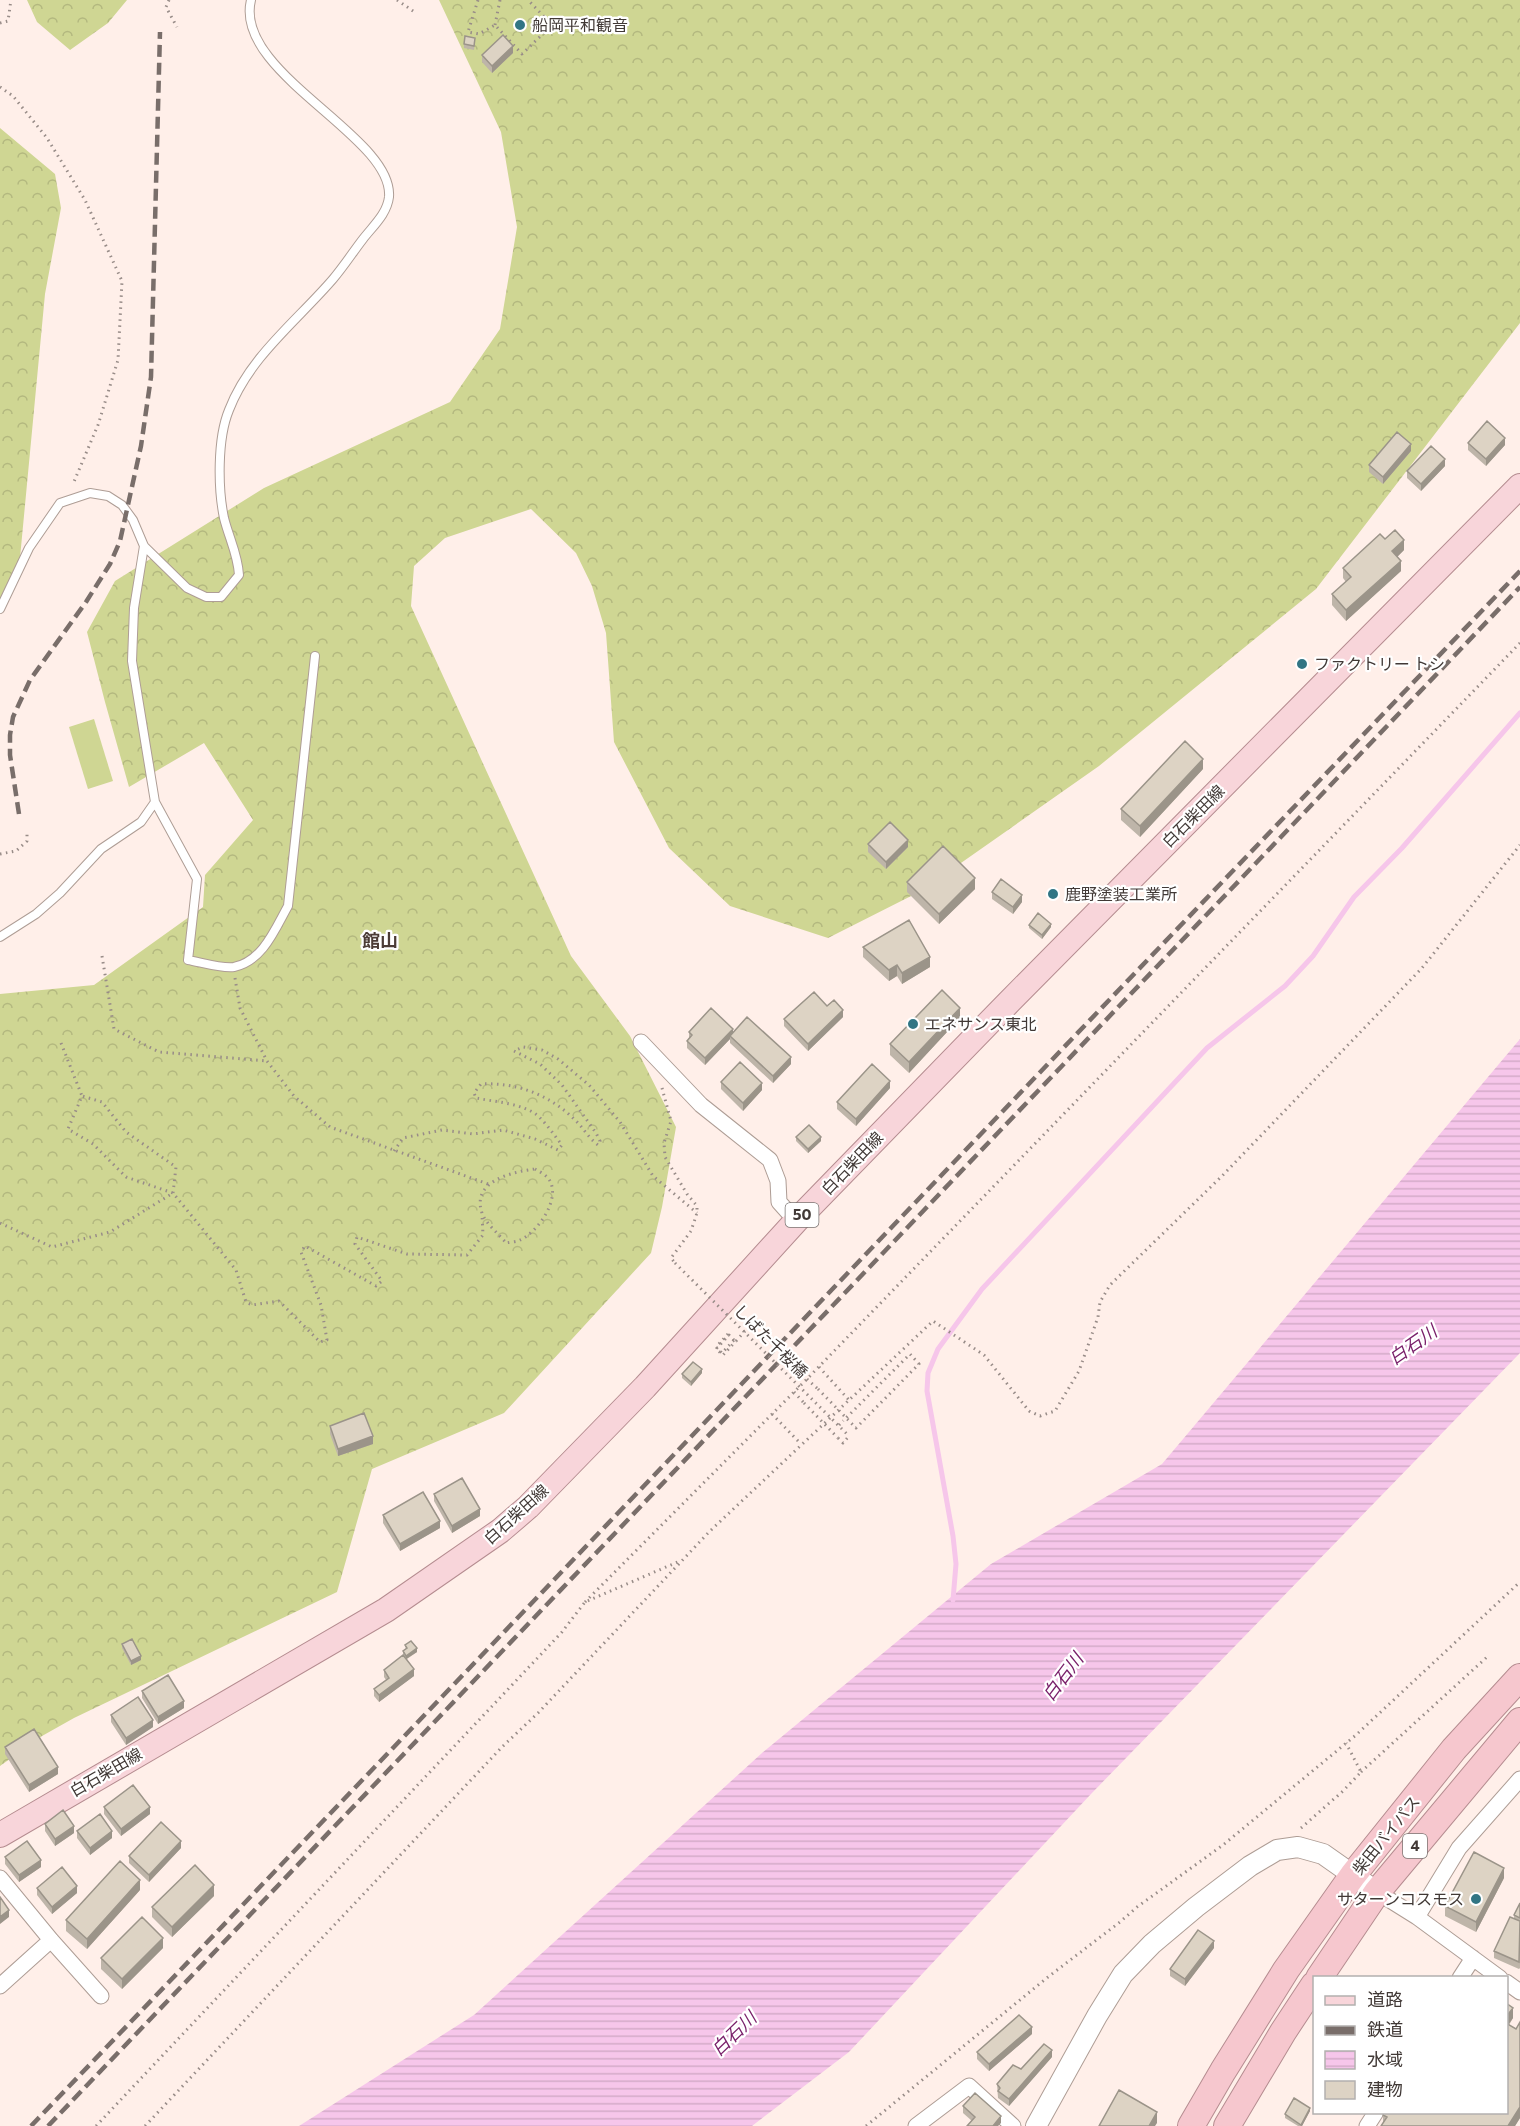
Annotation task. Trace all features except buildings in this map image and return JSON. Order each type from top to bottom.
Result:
[{"type":"highway","name":"柴田バイパス","points":[[1191,2126],[1286,1970],[1353,1875],[1454,1749],[1520,1677]]},
{"type":"highway","name":"柴田バイパス","points":[[1320,1976],[1377,1892],[1520,1720]]},
{"type":"highway","points":[[1227,2126],[1313,1986]]},
{"type":"main road","name":"白石柴田線","points":[[0,1835],[386,1610],[500,1531],[528,1507],[645,1387],[796,1221],[1009,1002],[1520,486]]},
{"type":"street","points":[[641,1042],[653,1057],[702,1105],[770,1160],[778,1181],[779,1203],[796,1221]]},
{"type":"street","points":[[1417,1917],[1460,1848],[1520,1779]]},
{"type":"street","points":[[1036,2126],[1123,1974],[1152,1944],[1196,1907],[1250,1866],[1276,1850],[1298,1846],[1323,1854],[1417,1917],[1499,1976]]},
{"type":"street","points":[[0,1878],[101,1996]]},
{"type":"street","points":[[0,1986],[51,1940]]},
{"type":"street","points":[[1461,1976],[1473,1958]]},
{"type":"street","points":[[916,2126],[969,2086],[1013,2126]]},
{"type":"lane","points":[[0,609],[28,548],[60,503],[90,493],[108,496],[122,505],[133,520],[144,546],[187,588],[206,597],[221,597],[239,575],[238,560],[225,520],[220,494],[222,442],[228,411],[250,372],[282,331],[333,279],[383,216],[389,196],[385,174],[369,153],[283,74],[263,48],[252,30],[250,0]]},
{"type":"lane","points":[[144,546],[134,608],[132,661],[154,802],[197,879],[188,960],[233,968],[255,958],[273,934],[288,906],[315,656]]},
{"type":"lane","points":[[0,937],[44,907],[101,849],[141,822],[154,802]]},
{"type":"path","points":[[0,23],[8,21],[11,0]]},
{"type":"path","points":[[169,0],[166,7],[177,27]]},
{"type":"path","points":[[397,0],[416,12]]},
{"type":"path","points":[[478,0],[468,32],[479,34],[495,25],[500,0]]},
{"type":"path","points":[[495,25],[522,54],[552,25],[528,0]]},
{"type":"path","points":[[0,87],[13,96],[47,138],[85,200],[122,281],[118,360],[98,425],[77,478],[60,503]]},
{"type":"path","points":[[96,2126],[562,1632],[585,1602],[819,1367],[1520,643]]},
{"type":"path","points":[[0,854],[16,851],[27,841],[27,831]]},
{"type":"path","points":[[144,2126],[502,1747],[538,1713],[682,1561],[813,1432],[933,1321],[984,1355],[1029,1411],[1040,1416],[1055,1411],[1079,1371],[1098,1317],[1100,1302],[1110,1285],[1222,1176],[1422,968],[1520,845]]},
{"type":"path","points":[[102,956],[114,1029],[159,1052],[267,1061]]},
{"type":"path","points":[[233,968],[240,1008],[267,1061],[294,1096],[330,1127],[488,1184]]},
{"type":"path","points":[[60,1043],[82,1096],[68,1129],[93,1144],[126,1177],[173,1193],[236,1270],[246,1302],[252,1305],[279,1301],[320,1342],[327,1340],[321,1305],[301,1252],[305,1246],[376,1286],[382,1281],[355,1244],[357,1237],[407,1254],[467,1255],[483,1235],[480,1198],[488,1184],[518,1171],[535,1169],[549,1178],[552,1200],[539,1223],[520,1240],[506,1243],[482,1215]]},
{"type":"path","points":[[394,1150],[403,1138],[442,1130],[473,1134],[503,1130],[536,1139],[558,1150],[562,1145],[549,1127],[535,1114],[513,1105],[476,1098],[474,1093],[481,1084],[496,1083],[522,1087],[564,1110],[598,1145],[600,1141],[596,1133],[562,1085],[540,1064],[514,1051],[523,1047],[542,1050],[558,1059],[589,1085],[620,1122],[653,1176],[697,1213]]},
{"type":"path","points":[[653,1057],[671,1121],[663,1143],[665,1157],[687,1194],[697,1206],[697,1213]]},
{"type":"path","points":[[82,1096],[102,1102],[126,1132],[176,1167],[173,1193]]},
{"type":"path","points":[[0,1223],[52,1247],[110,1232],[173,1193]]},
{"type":"path","name":"しばた千桜橋","points":[[697,1213],[692,1231],[671,1258],[839,1425],[849,1436],[843,1443],[794,1392]]},
{"type":"path","points":[[729,1335],[716,1347],[722,1353],[734,1340],[729,1335],[717,1349],[723,1355],[745,1331]]},
{"type":"path","points":[[807,1378],[833,1405],[841,1413],[848,1420],[856,1428],[919,1364],[910,1354],[848,1416],[843,1421],[839,1425]]},
{"type":"path","points":[[819,1367],[849,1400]]},
{"type":"path","points":[[772,1414],[801,1444]]},
{"type":"path","points":[[585,1602],[682,1561]]},
{"type":"path","points":[[866,2126],[1048,1977],[1137,1907],[1223,1845],[1346,1743],[1520,1582]]},
{"type":"path","points":[[1298,1831],[1487,1658]]},
{"type":"path","points":[[1346,1743],[1361,1772]]},
{"type":"green space","points":[[27,0],[127,0],[108,23],[70,50],[37,22]]},
{"type":"green space","points":[[439,0],[1520,0],[1520,323],[1316,589],[1099,766],[921,891],[828,938],[730,906],[669,848],[614,742],[606,633],[592,586],[576,553],[531,509],[445,538],[414,566],[411,606],[571,956],[630,1036],[676,1127],[662,1207],[651,1253],[504,1413],[372,1469],[337,1592],[74,1718],[42,1736],[0,1766],[0,994],[94,985],[203,907],[205,875],[253,820],[204,743],[129,787],[87,632],[115,581],[264,488],[450,402],[500,329],[517,227],[501,132]]},
{"type":"green space","points":[[0,128],[55,174],[61,208],[45,294],[18,579],[0,612]]},
{"type":"green space","points":[[94,719],[113,781],[88,789],[69,727]]},
{"type":"water","name":"白石川","points":[[1520,1039],[1520,1353],[1091,1794],[849,2052],[752,2126],[299,2126],[474,2015],[762,1753],[991,1564],[1162,1464]]},
{"type":"waterway","points":[[953,1600],[956,1564],[953,1536],[927,1391],[928,1373],[938,1349],[982,1289],[1207,1048],[1285,986],[1313,956],[1354,897],[1402,848],[1520,713]]},
{"type":"railway","points":[[19,814],[10,755],[13,717],[30,680],[86,602],[110,564],[120,541],[141,446],[151,377],[160,32]]},
{"type":"railway","points":[[31,2126],[1520,571]]},
{"type":"railway","points":[[48,2126],[1520,587]]},
{"type":"place","name":"船岡平和観音","points":[[520,25]]},
{"type":"place","name":"ファクトリー トシ","points":[[1302,664]]},
{"type":"place","name":"鹿野塗装工業所","points":[[1053,894]]},
{"type":"place","name":"エネサンス東北","points":[[913,1024]]},
{"type":"place","name":"サターンコスモス","points":[[1476,1899]]},
{"type":"district","name":"館山","points":[[380,941]]}]
